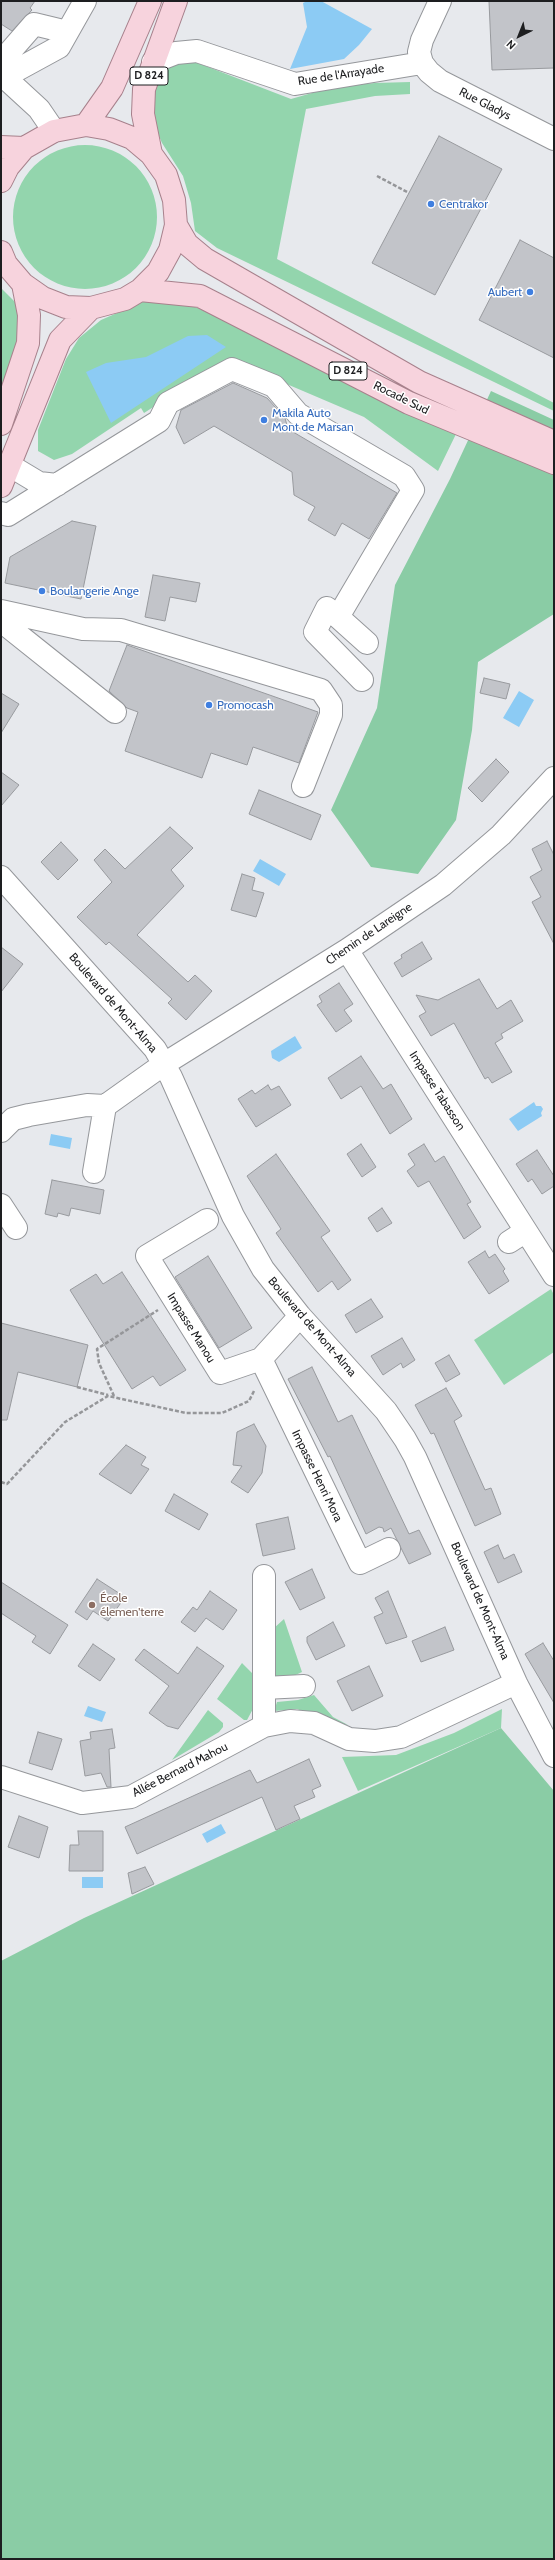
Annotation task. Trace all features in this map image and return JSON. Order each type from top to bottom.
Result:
[{"type":"main road","name":"D 824","points":[[86,125],[112,88],[150,1]]},
{"type":"main road","name":"D 824","points":[[151,154],[143,114],[144,90],[176,1]]},
{"type":"main road","points":[[1,181],[8,166],[24,148],[54,131],[86,125],[110,129],[132,138],[151,154],[166,175],[174,200],[176,225],[167,255],[158,272],[140,290],[125,299],[91,308],[61,304],[43,298],[23,284],[6,264],[1,252]]},
{"type":"main road","points":[[1,147],[24,148]]},
{"type":"main road","name":"Rocade Sud","points":[[176,225],[187,244],[205,259],[419,382],[554,442]]},
{"type":"main road","points":[[1,424],[28,343],[29,314],[23,284]]},
{"type":"main road","name":"Rocade Sud","points":[[140,290],[200,296],[409,403],[554,464]]},
{"type":"main road","points":[[1,486],[60,340],[91,308]]},
{"type":"street","points":[[3,75],[59,47],[85,1]]},
{"type":"street","points":[[422,63],[419,52],[422,40],[440,1]]},
{"type":"street","points":[[3,75],[7,55],[34,24],[67,32]]},
{"type":"street","name":"Rue de l'Arrayade","points":[[153,62],[176,53],[196,51],[295,84],[422,63]]},
{"type":"street","name":"Rue Gladys","points":[[422,63],[440,81],[554,139]]},
{"type":"street","points":[[3,75],[39,109],[54,131]]},
{"type":"street","points":[[1,513],[8,515],[57,485],[159,421],[168,403],[232,369],[274,386],[298,414],[404,476],[413,490],[338,617]]},
{"type":"street","points":[[9,465],[39,482],[57,485]]},
{"type":"street","points":[[362,680],[315,632],[327,608],[367,643]]},
{"type":"street","points":[[1,611],[83,629],[120,630],[321,690],[331,705],[331,715],[303,786]]},
{"type":"street","points":[[1,621],[115,712]]},
{"type":"street","name":"Chemin de Lareigne","points":[[105,1106],[164,1064],[347,950],[443,884],[501,835],[554,778]]},
{"type":"street","name":"Boulevard de Mont-Alma","points":[[1,877],[150,1043],[164,1064],[233,1216],[267,1275],[300,1316],[386,1412],[405,1439],[415,1457],[516,1683],[554,1756]]},
{"type":"street","name":"Boulevard de Mont-Alma","points":[[1,887],[22,902]]},
{"type":"street","name":"Impasse Tabasson","points":[[347,950],[518,1237],[554,1275]]},
{"type":"street","points":[[1,1131],[13,1119],[29,1115],[87,1105],[105,1106],[94,1172]]},
{"type":"street","points":[[1,1205],[16,1228]]},
{"type":"street","name":"Impasse Manou","points":[[207,1220],[147,1256],[220,1373],[261,1359],[300,1316]]},
{"type":"street","name":"Impasse Henri Mora","points":[[261,1359],[360,1563],[389,1549]]},
{"type":"street","points":[[264,1576],[264,1726]]},
{"type":"street","name":"Allée Bernard Mahou","points":[[1,1777],[82,1803],[131,1797],[264,1726],[290,1721],[314,1723],[348,1739],[375,1741],[401,1737],[516,1683]]},
{"type":"street","points":[[264,1688],[304,1686]]},
{"type":"path","points":[[377,176],[409,193]]},
{"type":"path","points":[[114,1397],[98,1363],[97,1349],[174,1300]]},
{"type":"path","points":[[76,1387],[108,1396],[186,1413],[222,1413],[249,1401],[254,1391],[251,1384]]},
{"type":"path","points":[[1,1482],[7,1484],[65,1422],[108,1396]]},
{"type":"green space","points":[[190,60],[291,99],[333,87],[375,83],[410,82],[410,94],[375,96],[306,109],[277,259],[554,403],[554,411],[217,248],[195,231],[191,203],[183,176],[162,143],[150,115],[154,79],[165,64]]},
{"type":"green space","points":[[78,145],[92,145],[106,148],[125,157],[141,171],[154,196],[157,217],[156,231],[151,245],[141,263],[131,273],[106,286],[92,289],[78,289],[64,286],[45,277],[29,263],[16,238],[13,224],[13,210],[16,196],[25,177],[39,161],[64,148]]},
{"type":"green space","points":[[1,288],[17,304],[19,335],[1,388]]},
{"type":"green space","points":[[147,300],[168,300],[195,307],[227,321],[456,434],[438,471],[364,417],[228,359],[144,413],[141,408],[72,454],[54,460],[38,451],[38,430],[66,359],[79,338],[101,320]]},
{"type":"green space","points":[[491,391],[554,420],[554,614],[478,662],[472,730],[456,820],[418,874],[371,867],[331,810],[377,708],[395,585],[450,479]]},
{"type":"green space","points":[[551,1289],[554,1295],[554,1352],[504,1385],[474,1340]]},
{"type":"green space","points":[[284,1619],[302,1672],[285,1680],[276,1679],[270,1670],[273,1629]]},
{"type":"green space","points":[[242,1663],[254,1675],[254,1707],[247,1720],[244,1720],[217,1699]]},
{"type":"green space","points":[[314,1695],[333,1717],[348,1725],[322,1719],[297,1709],[274,1711],[277,1702],[298,1700]]},
{"type":"green space","points":[[502,1709],[501,1728],[358,1791],[342,1757],[396,1755],[454,1733]]},
{"type":"green space","points":[[208,1710],[223,1723],[223,1727],[219,1732],[172,1760]]},
{"type":"green space","points":[[501,1728],[554,1791],[554,2559],[1,2559],[1,1961],[84,1918]]},
{"type":"water","points":[[307,1],[321,1],[372,29],[359,45],[344,59],[290,69],[307,27],[303,3]]},
{"type":"water","points":[[207,335],[226,347],[111,423],[86,372],[106,363],[146,357],[188,336]]},
{"type":"water","points":[[519,691],[534,700],[519,727],[503,718]]},
{"type":"water","points":[[260,859],[286,874],[279,886],[253,871]]},
{"type":"water","points":[[295,1036],[302,1048],[279,1062],[272,1058],[271,1051]]},
{"type":"water","points":[[534,1102],[536,1106],[541,1106],[543,1109],[541,1113],[542,1116],[518,1131],[509,1119]]},
{"type":"water","points":[[51,1134],[72,1138],[70,1149],[49,1145]]},
{"type":"water","points":[[88,1706],[106,1712],[102,1722],[84,1716]]},
{"type":"water","points":[[221,1824],[226,1833],[207,1843],[202,1834]]},
{"type":"water","points":[[82,1877],[103,1877],[103,1888],[82,1888]]},
{"type":"building","points":[[1,1],[35,1],[30,8],[32,10],[12,31],[1,24]]},
{"type":"building","points":[[489,1],[554,1],[554,68],[492,70]]},
{"type":"building","points":[[439,136],[502,169],[435,295],[372,263]]},
{"type":"building","points":[[520,240],[554,258],[554,358],[479,320]]},
{"type":"building","points":[[233,383],[267,398],[285,418],[288,429],[397,493],[369,539],[342,523],[335,536],[308,520],[315,507],[294,495],[292,472],[214,426],[184,444],[176,427],[181,410]]},
{"type":"building","points":[[72,521],[96,526],[81,599],[5,583],[10,557]]},
{"type":"building","points":[[153,575],[200,583],[196,602],[170,597],[165,621],[145,617]]},
{"type":"building","points":[[127,645],[318,712],[299,763],[253,747],[247,765],[211,753],[202,778],[125,751],[138,712],[127,708],[109,691]]},
{"type":"building","points":[[484,678],[510,684],[506,699],[480,693]]},
{"type":"building","points":[[1,693],[19,704],[1,733]]},
{"type":"building","points":[[496,759],[509,772],[482,802],[468,788]]},
{"type":"building","points":[[1,772],[19,785],[1,806]]},
{"type":"building","points":[[259,790],[321,815],[311,840],[249,814]]},
{"type":"building","points":[[170,827],[193,848],[171,870],[184,886],[137,935],[188,982],[195,975],[212,991],[186,1020],[168,1003],[172,999],[109,942],[106,945],[77,917],[112,882],[94,860],[105,849],[125,869]]},
{"type":"building","points":[[547,841],[554,855],[554,944],[532,902],[541,897],[530,877],[542,870],[532,849]]},
{"type":"building","points":[[61,842],[78,860],[58,880],[41,862]]},
{"type":"building","points":[[242,874],[255,878],[252,890],[264,893],[256,917],[231,910]]},
{"type":"building","points":[[422,942],[432,959],[402,977],[394,963],[402,958],[401,955]]},
{"type":"building","points":[[1,947],[23,964],[1,992]]},
{"type":"building","points":[[479,979],[497,1009],[511,1000],[523,1021],[501,1034],[503,1038],[495,1043],[512,1072],[492,1083],[488,1077],[485,1079],[454,1023],[431,1036],[419,1016],[426,1012],[416,995],[438,1000]]},
{"type":"building","points":[[339,983],[353,1004],[344,1010],[352,1021],[336,1032],[317,1005],[322,1002],[319,996]]},
{"type":"building","points":[[361,1056],[383,1089],[391,1084],[412,1119],[390,1134],[361,1086],[341,1099],[328,1078]]},
{"type":"building","points":[[268,1085],[271,1090],[279,1086],[291,1105],[256,1127],[238,1099],[252,1090],[255,1094]]},
{"type":"building","points":[[361,1144],[376,1167],[362,1177],[347,1154]]},
{"type":"building","points":[[424,1144],[435,1162],[444,1156],[471,1202],[467,1204],[481,1227],[464,1239],[429,1181],[418,1187],[407,1171],[415,1165],[408,1154]]},
{"type":"building","points":[[537,1150],[554,1176],[554,1186],[542,1194],[532,1179],[528,1182],[516,1164]]},
{"type":"building","points":[[276,1154],[330,1231],[321,1237],[351,1280],[338,1290],[332,1281],[318,1292],[276,1233],[281,1229],[247,1176]]},
{"type":"building","points":[[52,1180],[104,1190],[100,1214],[71,1208],[69,1216],[58,1213],[57,1217],[45,1214]]},
{"type":"building","points":[[382,1208],[392,1223],[377,1232],[368,1218]]},
{"type":"building","points":[[485,1251],[489,1258],[495,1254],[505,1269],[503,1271],[509,1281],[489,1294],[468,1262]]},
{"type":"building","points":[[208,1256],[252,1328],[219,1348],[175,1277]]},
{"type":"building","points":[[122,1272],[186,1370],[160,1386],[153,1376],[132,1389],[70,1290],[96,1274],[103,1284]]},
{"type":"building","points":[[371,1299],[383,1317],[356,1333],[345,1315]]},
{"type":"building","points":[[1,1323],[88,1345],[77,1387],[18,1372],[7,1420],[1,1420]]},
{"type":"building","points":[[402,1338],[415,1360],[403,1368],[401,1363],[383,1375],[371,1356]]},
{"type":"building","points":[[449,1355],[460,1374],[446,1382],[435,1363]]},
{"type":"building","points":[[312,1367],[338,1422],[352,1415],[409,1534],[419,1530],[431,1554],[409,1564],[391,1528],[384,1532],[383,1528],[379,1527],[366,1534],[330,1456],[328,1457],[288,1379]]},
{"type":"building","points":[[446,1388],[462,1416],[454,1421],[485,1490],[491,1488],[501,1514],[475,1526],[434,1433],[431,1434],[415,1405]]},
{"type":"building","points":[[254,1424],[266,1446],[262,1473],[248,1493],[231,1482],[242,1466],[233,1465],[237,1432]]},
{"type":"building","points":[[126,1445],[146,1457],[141,1465],[149,1469],[131,1494],[99,1474]]},
{"type":"building","points":[[174,1494],[208,1514],[199,1530],[165,1511]]},
{"type":"building","points":[[288,1517],[295,1549],[263,1556],[256,1524]]},
{"type":"building","points":[[498,1545],[504,1559],[514,1554],[522,1572],[498,1583],[484,1552]]},
{"type":"building","points":[[312,1569],[325,1598],[300,1610],[285,1582]]},
{"type":"building","points":[[97,1579],[125,1597],[108,1621],[93,1611],[87,1620],[75,1612]]},
{"type":"building","points":[[1,1582],[68,1625],[50,1654],[32,1642],[36,1636],[1,1613]]},
{"type":"building","points":[[210,1591],[237,1610],[223,1630],[206,1618],[195,1632],[181,1622],[193,1607],[197,1610]]},
{"type":"building","points":[[388,1591],[407,1637],[386,1644],[374,1617],[383,1613],[375,1598]]},
{"type":"building","points":[[333,1622],[345,1646],[316,1660],[307,1642],[307,1637]]},
{"type":"building","points":[[445,1627],[454,1650],[421,1662],[412,1641]]},
{"type":"building","points":[[543,1643],[554,1661],[554,1703],[525,1654]]},
{"type":"building","points":[[93,1644],[115,1659],[100,1681],[78,1666]]},
{"type":"building","points":[[197,1647],[224,1666],[178,1729],[167,1726],[149,1713],[169,1686],[135,1660],[144,1649],[178,1674]]},
{"type":"building","points":[[369,1666],[383,1696],[352,1711],[337,1681]]},
{"type":"building","points":[[112,1729],[115,1748],[109,1749],[111,1787],[107,1787],[101,1773],[85,1776],[80,1741],[91,1739],[90,1732]]},
{"type":"building","points":[[38,1732],[62,1739],[52,1770],[29,1763]]},
{"type":"building","points":[[309,1759],[321,1786],[312,1790],[315,1797],[294,1806],[300,1819],[276,1830],[262,1797],[137,1854],[125,1827],[250,1770],[257,1783]]},
{"type":"building","points":[[19,1816],[48,1827],[39,1858],[8,1847]]},
{"type":"building","points":[[78,1831],[103,1831],[103,1871],[69,1871],[70,1845],[79,1845]]},
{"type":"building","points":[[145,1867],[154,1884],[132,1894],[128,1873]]},
{"type":"place","name":"Centrakor","points":[[431,204]]},
{"type":"place","name":"Aubert","points":[[530,292]]},
{"type":"place","name":"Makila Auto Mont de Marsan","points":[[264,420]]},
{"type":"place","name":"Boulangerie Ange","points":[[42,591]]},
{"type":"place","name":"Promocash","points":[[209,705]]},
{"type":"place","name":"École élemen'terre","points":[[92,1605]]}]
